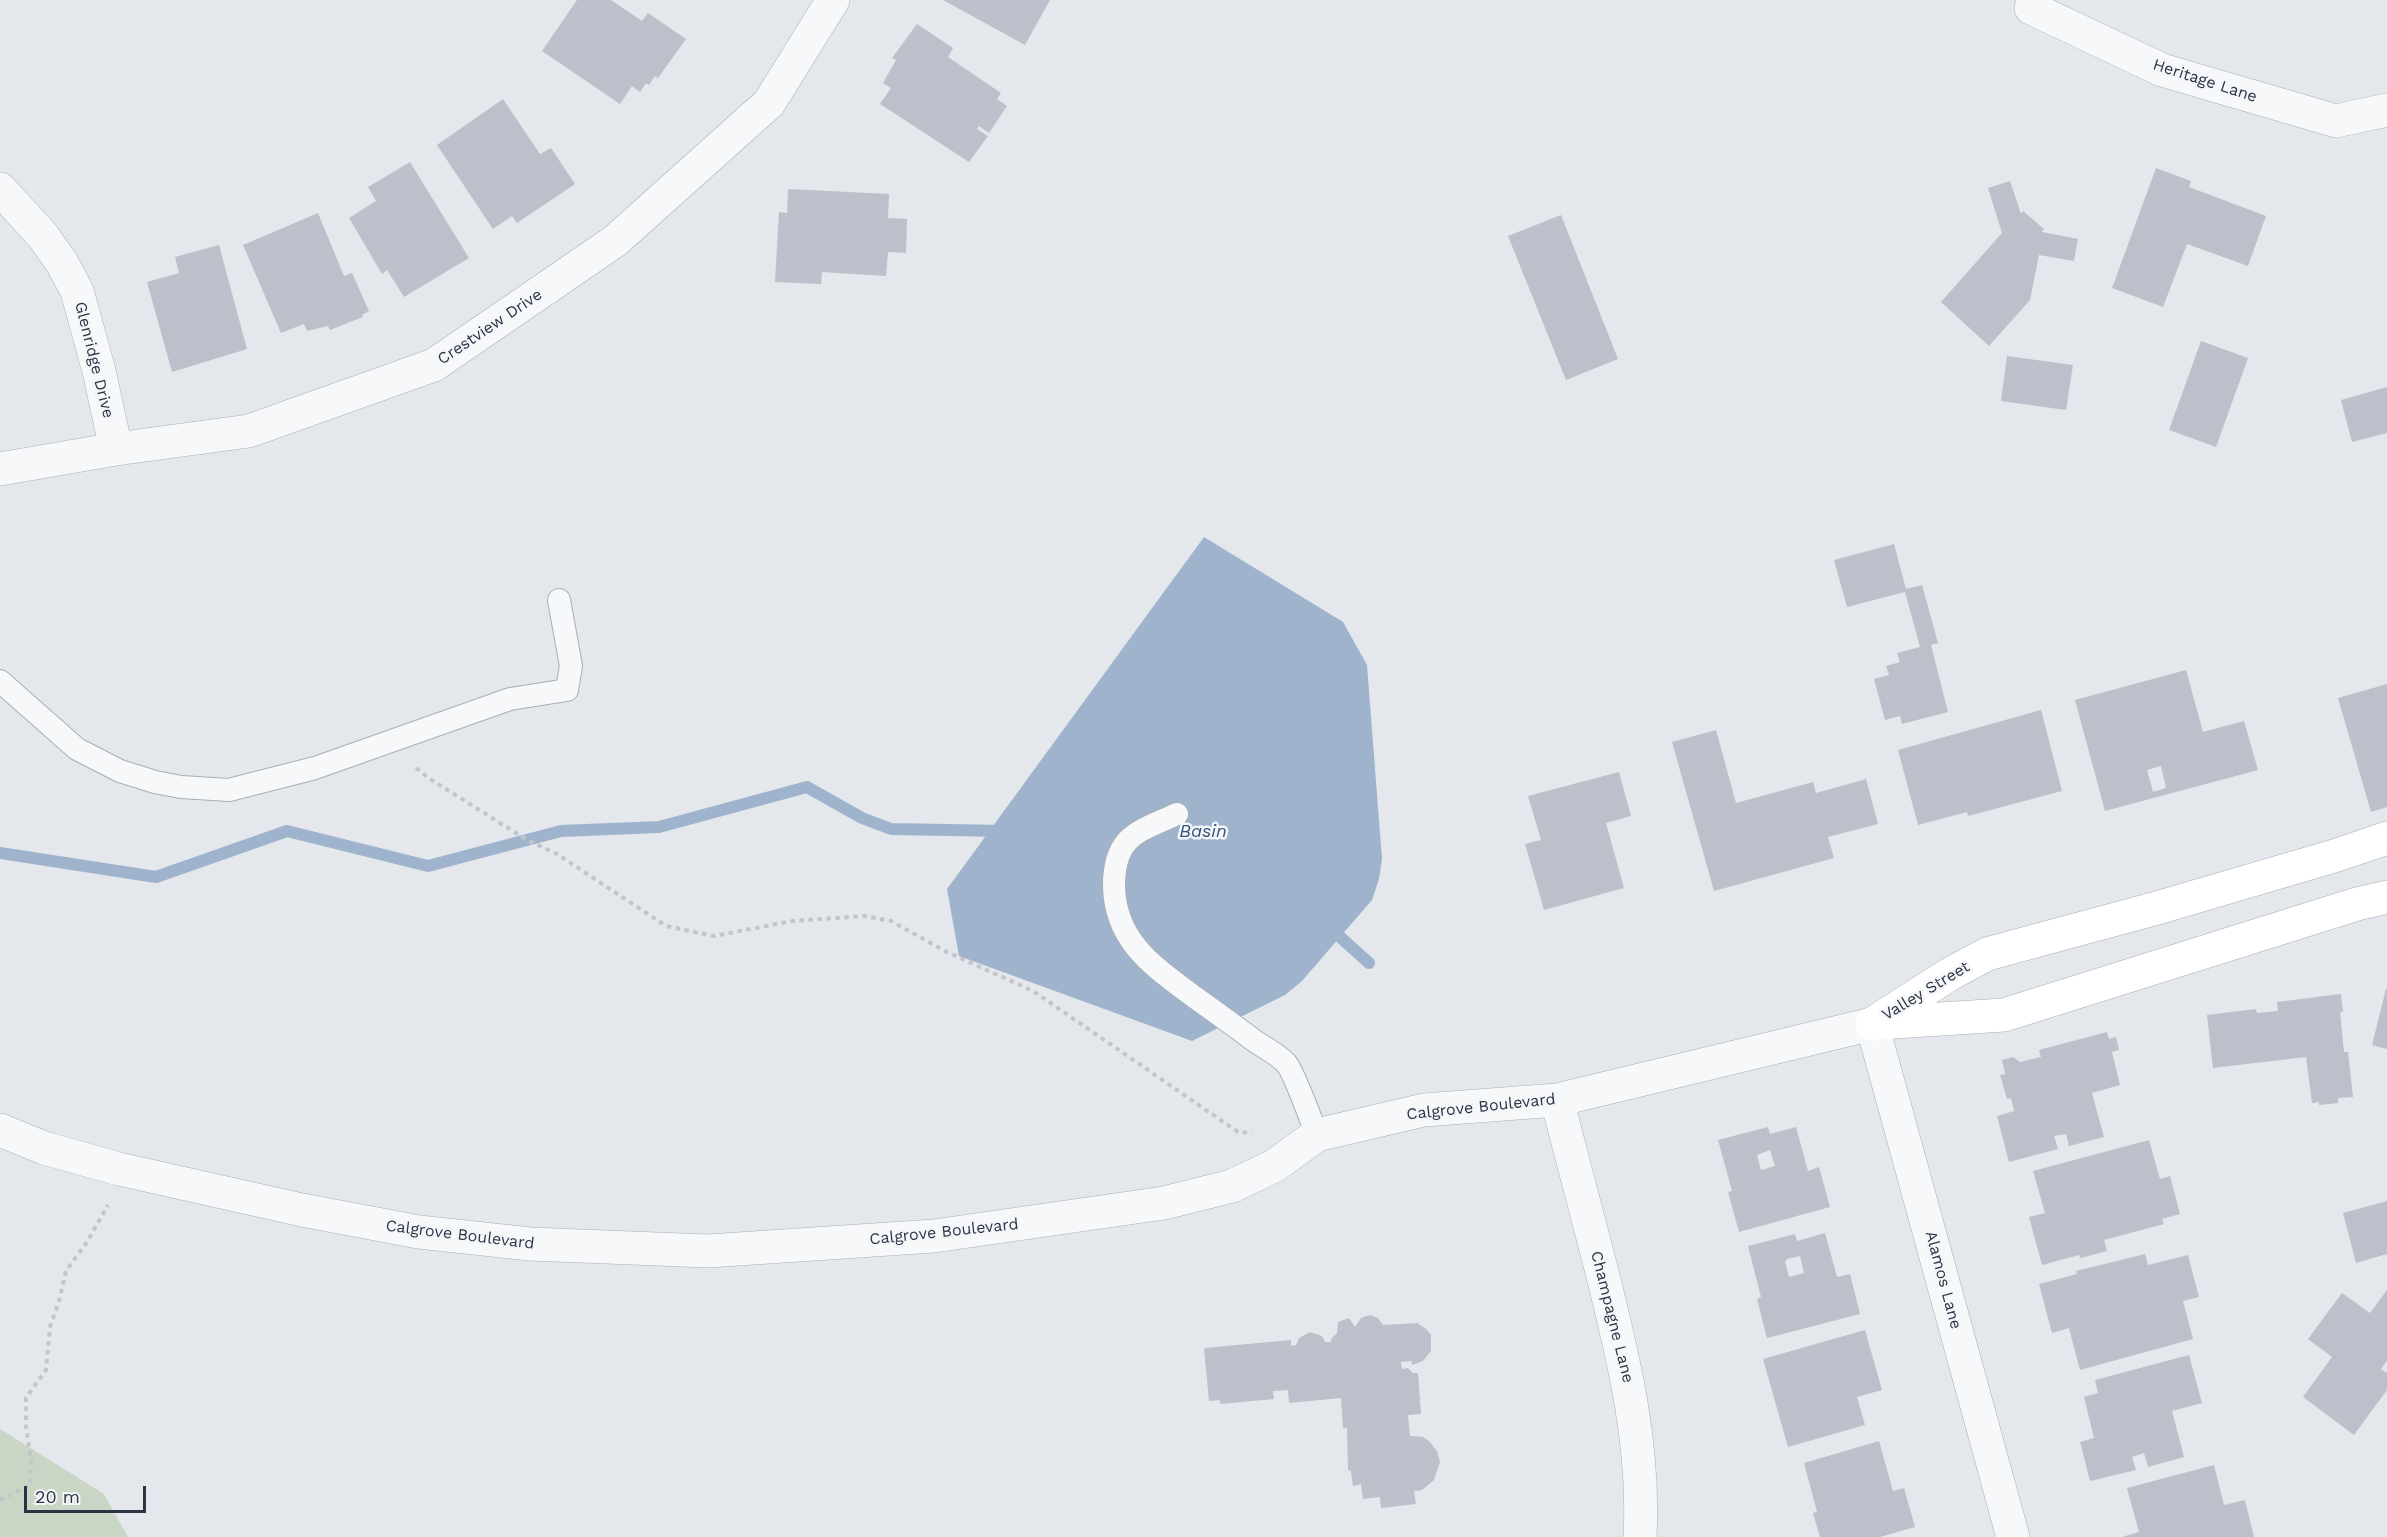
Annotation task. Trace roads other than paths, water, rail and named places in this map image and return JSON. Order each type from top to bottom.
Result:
[{"type":"street","name":"Crestview Drive","points":[[0,469],[116,448],[249,430],[434,365],[615,241],[769,103],[833,0]]},
{"type":"street","name":"Heritage Lane","points":[[2031,8],[2162,70],[2336,121],[2387,110]]},
{"type":"street","name":"Glenridge Drive","points":[[0,189],[43,236],[62,263],[76,291],[99,371],[116,448]]},
{"type":"street","name":"Valley Street","points":[[1872,1024],[1950,974],[1987,954],[2168,905],[2387,838]]},
{"type":"street","name":"Valley Street","points":[[1872,1024],[2004,1015],[2356,904],[2387,897]]},
{"type":"street","name":"Calgrove Boulevard","points":[[0,1130],[44,1148],[118,1169],[302,1210],[419,1232],[530,1244],[708,1251],[934,1236],[1164,1203],[1232,1186],[1274,1166],[1317,1134],[1424,1110],[1557,1100],[1872,1024]]},
{"type":"street","name":"Alamos Lane","points":[[1872,1024],[2013,1537]]},
{"type":"street","name":"Champagne Lane","points":[[1557,1100],[1625,1364],[1636,1430],[1642,1497],[1640,1537]]},
{"type":"lane","points":[[0,681],[77,749],[120,771],[181,787],[229,790],[315,768],[510,699],[567,690],[571,666],[559,600]]},
{"type":"lane","points":[[1177,813],[1137,832],[1123,844],[1116,859],[1115,895],[1125,933],[1137,950],[1157,969],[1287,1064],[1317,1134]]},
{"type":"water","name":"Basin","points":[[1204,537],[1343,622],[1367,665],[1382,859],[1379,879],[1372,900],[1302,981],[1285,995],[1192,1041],[959,956],[947,889]]},
{"type":"waterway","points":[[0,853],[156,877],[287,831],[428,866],[561,831],[659,827],[807,787],[862,818],[891,829],[1005,831]]},
{"type":"waterway","points":[[1329,927],[1369,963]]}]
